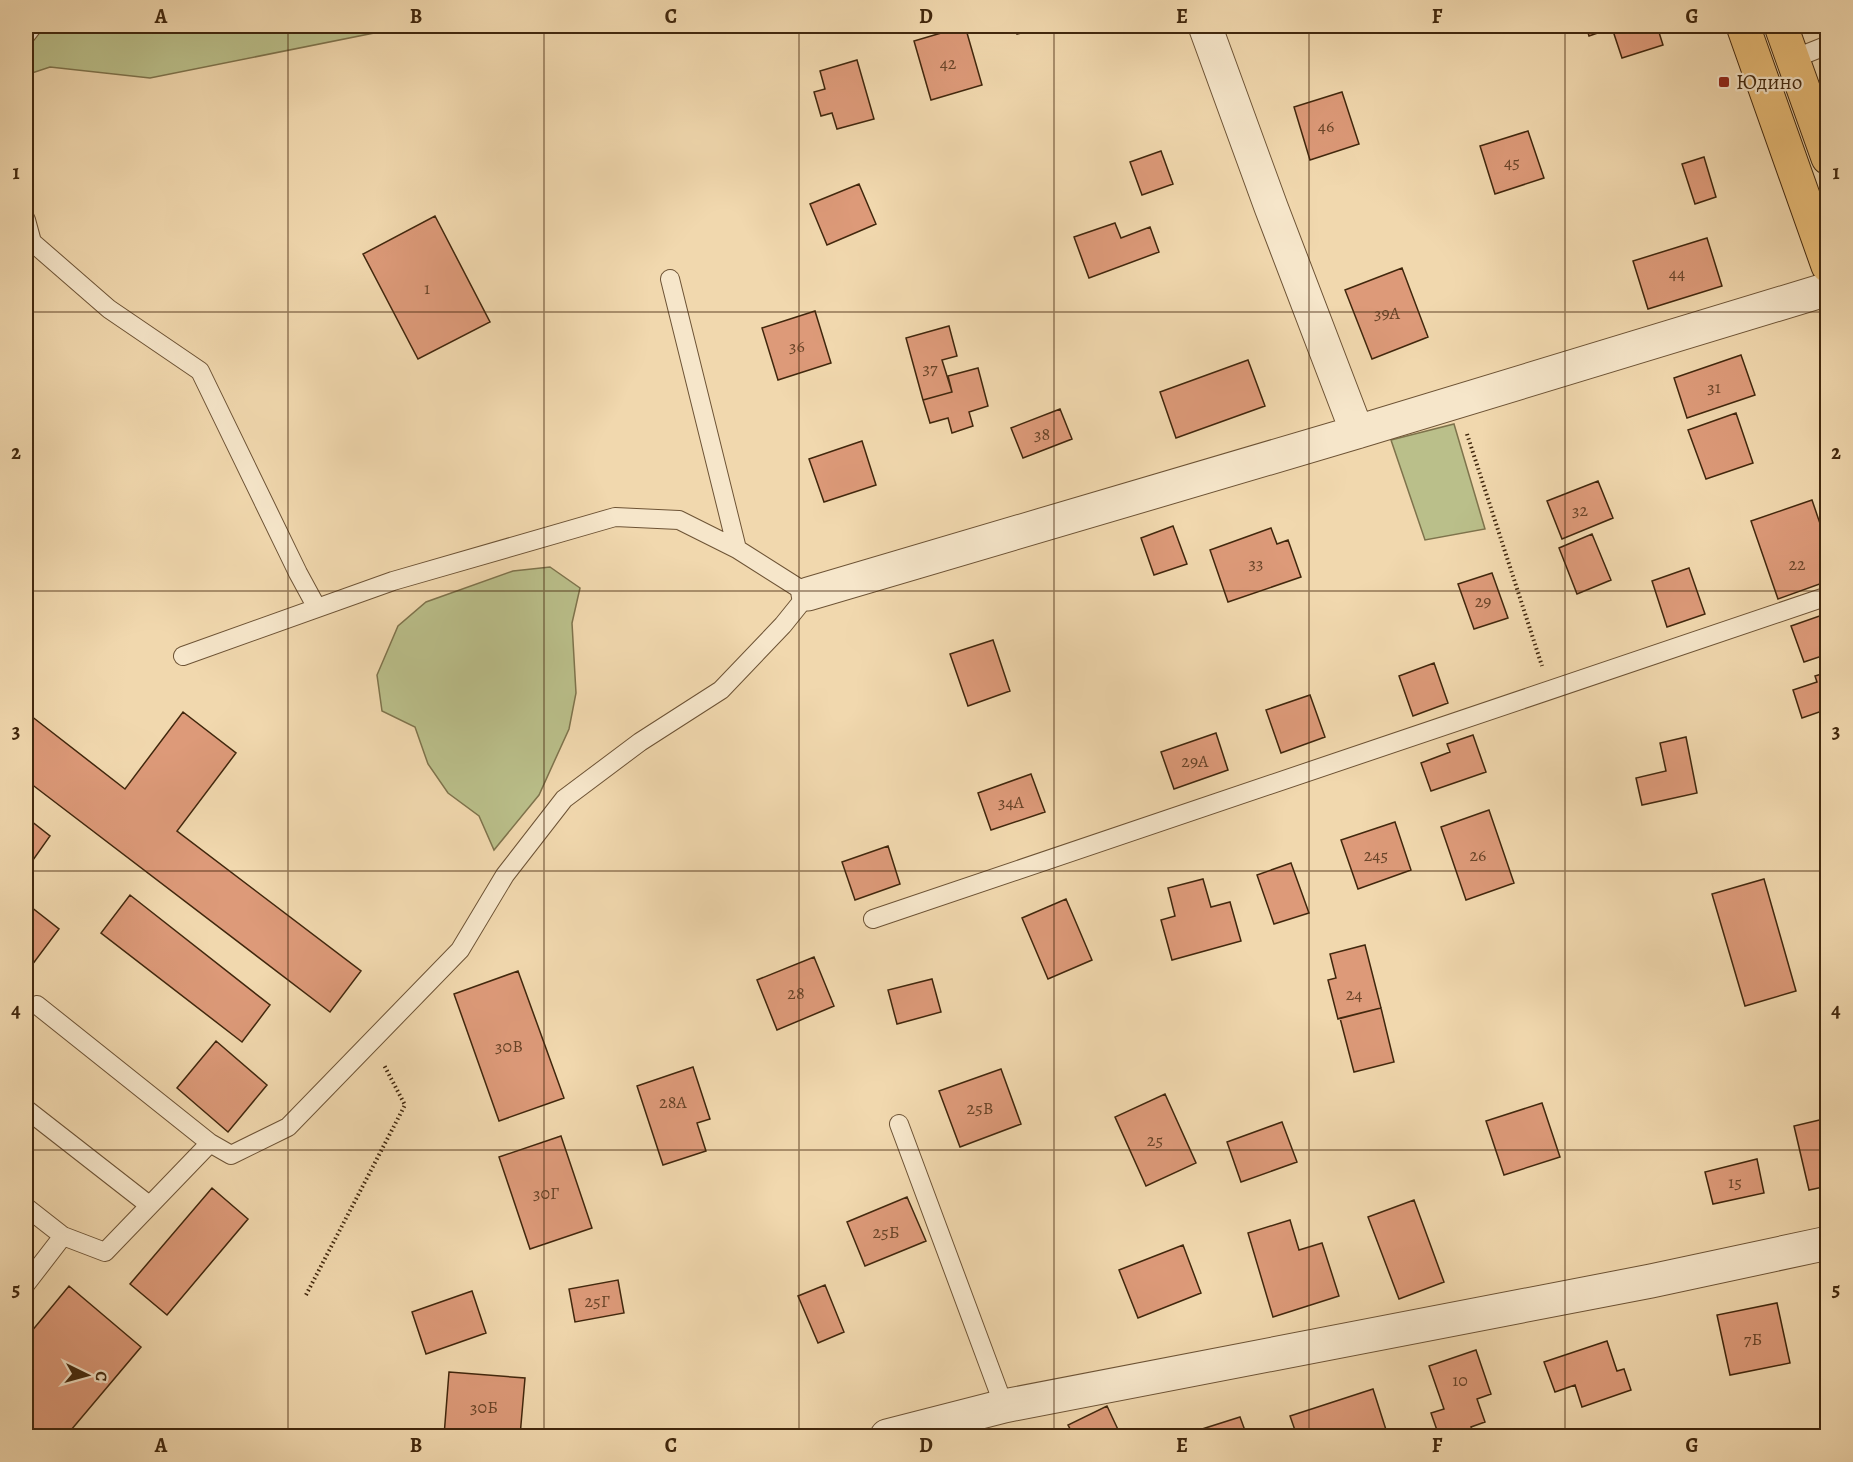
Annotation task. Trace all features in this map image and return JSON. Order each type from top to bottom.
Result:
[{"type":"main road","points":[[1743,26],[1827,266]]},
{"type":"main road","points":[[1782,26],[1827,158]]},
{"type":"street","points":[[1205,26],[1357,432]]},
{"type":"street","points":[[808,594],[1357,432],[1827,289]]},
{"type":"street","points":[[887,1437],[1004,1406],[1651,1281],[1827,1243]]},
{"type":"lane","points":[[26,35],[33,26]]},
{"type":"lane","points":[[1793,59],[1827,45]]},
{"type":"lane","points":[[26,220],[32,242],[109,309],[200,371],[317,608]]},
{"type":"lane","points":[[670,279],[737,549]]},
{"type":"lane","points":[[36,1005],[210,1143],[231,1155],[288,1127],[460,950],[505,875],[564,799],[640,742],[722,690],[783,625],[808,594],[737,549],[679,520],[615,517],[393,581],[183,656]]},
{"type":"lane","points":[[873,919],[1827,596]]},
{"type":"lane","points":[[26,1109],[149,1205]]},
{"type":"lane","points":[[899,1124],[1004,1406]]},
{"type":"lane","points":[[26,1207],[63,1236],[105,1252],[210,1143]]},
{"type":"lane","points":[[26,1284],[63,1236]]},
{"type":"path","points":[[1456,402],[1550,689]]},
{"type":"path","points":[[306,1295],[405,1105],[371,1040]]},
{"type":"green space","points":[[26,26],[409,26],[150,78],[50,67],[26,75]]},
{"type":"green space","points":[[1454,424],[1485,529],[1425,540],[1391,440]]},
{"type":"green space","points":[[550,567],[580,588],[572,623],[576,693],[569,729],[539,795],[494,850],[479,816],[448,793],[428,764],[415,727],[382,711],[377,675],[398,626],[426,602],[513,571]]},
{"type":"building","points":[[965,26],[982,85],[931,100],[914,41]]},
{"type":"building","points":[[1015,26],[1048,26],[1017,34]]},
{"type":"building","points":[[1586,26],[1657,26],[1663,45],[1622,58],[1612,28],[1589,36]]},
{"type":"building","points":[[857,60],[874,119],[837,129],[832,113],[821,116],[814,92],[825,89],[820,71]]},
{"type":"building","points":[[1342,92],[1359,144],[1310,160],[1294,107]]},
{"type":"building","points":[[1528,131],[1544,178],[1495,194],[1480,146]]},
{"type":"building","points":[[1161,151],[1173,184],[1142,195],[1130,162]]},
{"type":"building","points":[[1704,157],[1716,197],[1695,204],[1682,164]]},
{"type":"building","points":[[859,184],[876,224],[827,245],[810,204]]},
{"type":"building","points":[[435,216],[490,322],[418,359],[363,254]]},
{"type":"building","points":[[1115,223],[1121,238],[1150,227],[1159,252],[1089,278],[1074,237]]},
{"type":"building","points":[[1707,238],[1722,286],[1648,309],[1633,261]]},
{"type":"building","points":[[1402,268],[1428,337],[1372,359],[1345,290]]},
{"type":"building","points":[[815,311],[831,363],[778,380],[762,328]]},
{"type":"building","points":[[949,326],[957,356],[942,360],[952,392],[923,400],[906,338]]},
{"type":"building","points":[[1741,355],[1755,395],[1687,418],[1674,378]]},
{"type":"building","points":[[1248,360],[1265,406],[1176,438],[1160,392]]},
{"type":"building","points":[[978,368],[988,406],[969,412],[973,426],[952,433],[948,418],[930,423],[923,400],[952,392],[948,376]]},
{"type":"building","points":[[1060,409],[1072,439],[1023,458],[1011,428]]},
{"type":"building","points":[[1736,413],[1753,463],[1706,479],[1688,430]]},
{"type":"building","points":[[862,441],[876,485],[824,502],[809,459]]},
{"type":"building","points":[[1598,481],[1613,518],[1562,539],[1547,501]]},
{"type":"building","points":[[1812,500],[1828,547],[1828,581],[1778,599],[1751,521]]},
{"type":"building","points":[[1173,526],[1187,564],[1154,575],[1141,538]]},
{"type":"building","points":[[1271,528],[1277,544],[1288,540],[1301,577],[1228,602],[1210,550]]},
{"type":"building","points":[[1592,534],[1611,580],[1577,594],[1559,548]]},
{"type":"building","points":[[1689,568],[1705,614],[1667,627],[1652,581]]},
{"type":"building","points":[[1492,573],[1508,618],[1474,629],[1458,584]]},
{"type":"building","points":[[1828,613],[1828,654],[1804,662],[1791,626]]},
{"type":"building","points":[[993,640],[1010,691],[968,706],[950,654]]},
{"type":"building","points":[[1434,663],[1448,703],[1413,716],[1399,676]]},
{"type":"building","points":[[1828,672],[1828,709],[1802,718],[1793,690],[1817,682],[1815,676]]},
{"type":"building","points":[[1310,695],[1325,737],[1281,753],[1266,710]]},
{"type":"building","points":[[26,712],[125,789],[183,712],[236,753],[177,831],[361,971],[330,1012],[26,780]]},
{"type":"building","points":[[1216,733],[1228,770],[1174,789],[1161,752]]},
{"type":"building","points":[[1473,735],[1486,772],[1431,791],[1421,763],[1450,752],[1447,744]]},
{"type":"building","points":[[1686,737],[1697,793],[1642,805],[1636,778],[1666,771],[1660,743]]},
{"type":"building","points":[[1031,774],[1045,812],[991,830],[978,793]]},
{"type":"building","points":[[1489,810],[1514,883],[1466,900],[1441,827]]},
{"type":"building","points":[[26,817],[50,836],[26,870]]},
{"type":"building","points":[[1395,822],[1411,870],[1358,889],[1341,840]]},
{"type":"building","points":[[888,846],[900,884],[855,900],[842,862]]},
{"type":"building","points":[[1291,863],[1309,913],[1274,924],[1257,875]]},
{"type":"building","points":[[1203,879],[1211,907],[1230,902],[1241,941],[1172,960],[1161,920],[1175,916],[1168,888]]},
{"type":"building","points":[[1764,879],[1796,991],[1745,1006],[1712,894]]},
{"type":"building","points":[[130,895],[270,1005],[242,1042],[101,933]]},
{"type":"building","points":[[1066,899],[1092,960],[1048,979],[1022,918]]},
{"type":"building","points":[[26,903],[59,929],[26,973]]},
{"type":"building","points":[[1365,945],[1381,1008],[1338,1019],[1328,980],[1336,978],[1330,954]]},
{"type":"building","points":[[814,957],[834,1006],[777,1030],[757,980]]},
{"type":"building","points":[[518,971],[564,1098],[499,1121],[454,994]]},
{"type":"building","points":[[932,979],[941,1012],[897,1024],[888,990]]},
{"type":"building","points":[[1381,1008],[1394,1062],[1354,1072],[1340,1018]]},
{"type":"building","points":[[216,1041],[267,1085],[228,1132],[177,1088]]},
{"type":"building","points":[[693,1067],[710,1119],[697,1123],[706,1151],[663,1165],[637,1086]]},
{"type":"building","points":[[1001,1069],[1021,1124],[960,1147],[939,1091]]},
{"type":"building","points":[[1165,1094],[1196,1163],[1146,1186],[1115,1117]]},
{"type":"building","points":[[1542,1103],[1560,1157],[1504,1175],[1486,1121]]},
{"type":"building","points":[[1828,1118],[1828,1186],[1809,1190],[1794,1126]]},
{"type":"building","points":[[1282,1122],[1297,1162],[1241,1182],[1227,1142]]},
{"type":"building","points":[[561,1136],[592,1228],[530,1249],[499,1157]]},
{"type":"building","points":[[1757,1159],[1764,1193],[1713,1204],[1705,1172]]},
{"type":"building","points":[[212,1188],[248,1219],[167,1315],[130,1284]]},
{"type":"building","points":[[907,1197],[926,1241],[865,1266],[847,1222]]},
{"type":"building","points":[[1414,1200],[1444,1282],[1399,1299],[1368,1217]]},
{"type":"building","points":[[1290,1220],[1299,1250],[1322,1243],[1339,1296],[1273,1317],[1248,1233]]},
{"type":"building","points":[[1183,1245],[1201,1293],[1138,1318],[1119,1270]]},
{"type":"building","points":[[618,1280],[624,1313],[575,1322],[569,1289]]},
{"type":"building","points":[[825,1285],[844,1332],[818,1343],[798,1296]]},
{"type":"building","points":[[69,1286],[141,1347],[66,1436],[26,1436],[26,1338]]},
{"type":"building","points":[[472,1291],[486,1333],[426,1354],[412,1312]]},
{"type":"building","points":[[1777,1303],[1790,1363],[1730,1375],[1717,1315]]},
{"type":"building","points":[[1607,1341],[1617,1371],[1624,1369],[1631,1390],[1582,1407],[1575,1385],[1555,1392],[1544,1362]]},
{"type":"building","points":[[1476,1350],[1491,1394],[1477,1399],[1485,1422],[1471,1427],[1475,1436],[1439,1436],[1431,1413],[1444,1409],[1429,1366]]},
{"type":"building","points":[[449,1372],[525,1378],[520,1436],[444,1436]]},
{"type":"building","points":[[1373,1389],[1388,1436],[1297,1436],[1290,1416]]},
{"type":"building","points":[[1107,1406],[1121,1436],[1074,1436],[1068,1425]]},
{"type":"building","points":[[1240,1417],[1247,1436],[1180,1436]]},
{"type":"place","name":"Юдино","points":[[1724,82]]}]
